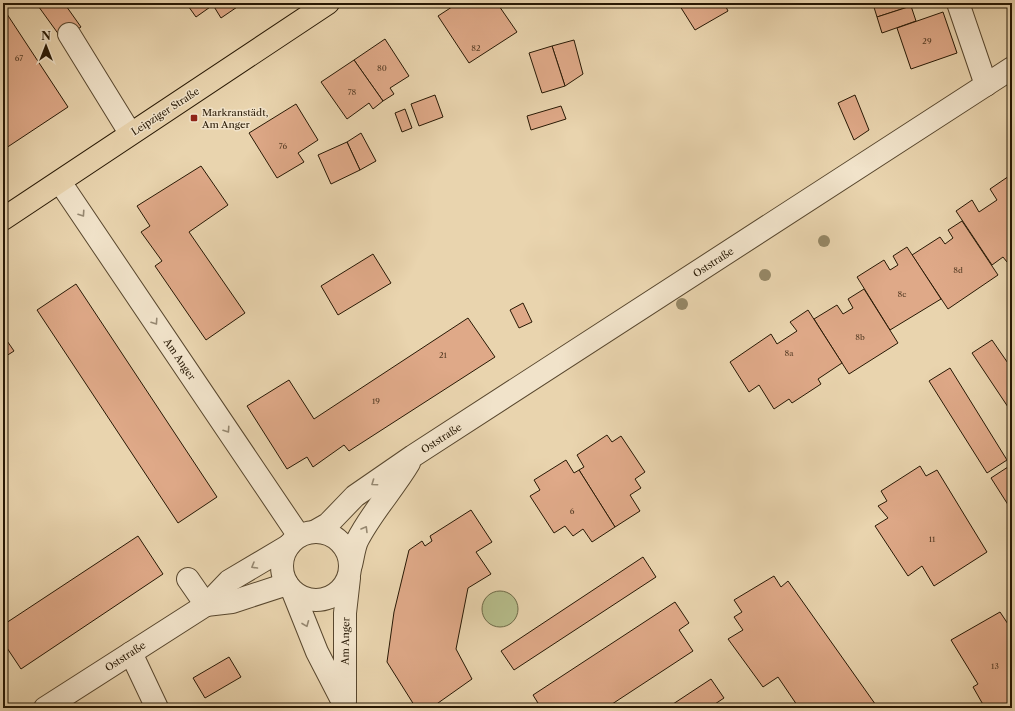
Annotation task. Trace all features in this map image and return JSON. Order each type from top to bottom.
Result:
[{"type":"main road","name":"Leipziger Straße","points":[[3,219],[60,182],[320,5]]},
{"type":"street","points":[[958,3],[986,85]]},
{"type":"street","points":[[70,34],[130,133]]},
{"type":"street","name":"Oststraße","points":[[45,708],[206,605],[229,581],[300,538],[328,524],[355,496],[410,459],[1012,68]]},
{"type":"street","name":"Am Anger","points":[[60,182],[300,538]]},
{"type":"street","name":"Oststraße","points":[[206,605],[232,602],[290,588],[302,598],[313,601],[324,600],[335,595],[343,588],[350,571],[357,542],[375,512],[394,488],[410,459]]},
{"type":"street","points":[[290,588],[283,575],[281,565],[284,555],[300,538],[325,533],[335,537],[349,554],[350,571]]},
{"type":"street","name":"Am Anger","points":[[346,706],[345,613],[350,571]]},
{"type":"street","points":[[188,579],[206,605]]},
{"type":"street","name":"Am Anger","points":[[290,588],[317,652],[346,706]]},
{"type":"street","points":[[131,653],[157,708]]},
{"type":"green space","points":[[504,591],[513,596],[517,602],[517,616],[513,622],[504,627],[496,627],[487,622],[483,616],[482,605],[487,596],[493,592]]},
{"type":"building","points":[[36,3],[64,3],[81,27],[62,39]]},
{"type":"building","points":[[186,3],[243,3],[221,18],[213,5],[196,17]]},
{"type":"building","points":[[458,3],[497,3],[517,32],[469,63],[438,16]]},
{"type":"building","points":[[678,3],[724,3],[728,11],[695,30]]},
{"type":"building","points":[[909,3],[911,6],[877,17],[873,4]]},
{"type":"building","points":[[911,6],[916,21],[882,33],[877,17]]},
{"type":"building","points":[[3,8],[68,107],[3,150]]},
{"type":"building","points":[[943,12],[957,53],[911,69],[897,28]]},
{"type":"building","points":[[385,39],[409,76],[390,88],[394,94],[383,101],[354,60]]},
{"type":"building","points":[[574,40],[583,74],[565,86],[552,46]]},
{"type":"building","points":[[552,46],[565,86],[542,93],[529,53]]},
{"type":"building","points":[[354,60],[383,101],[373,109],[369,103],[347,119],[321,82]]},
{"type":"building","points":[[435,95],[443,117],[419,126],[411,104]]},
{"type":"building","points":[[855,95],[869,130],[854,140],[838,103]]},
{"type":"building","points":[[296,104],[318,140],[298,153],[304,162],[277,178],[249,133]]},
{"type":"building","points":[[561,106],[566,119],[531,130],[527,116]]},
{"type":"building","points":[[405,109],[412,128],[402,132],[395,113]]},
{"type":"building","points":[[361,133],[376,161],[360,170],[347,142]]},
{"type":"building","points":[[347,142],[360,170],[331,184],[318,155]]},
{"type":"building","points":[[201,166],[228,205],[189,232],[245,313],[206,340],[155,266],[162,261],[141,232],[150,226],[137,206]]},
{"type":"building","points":[[1012,174],[1012,259],[1007,262],[1003,257],[992,265],[956,211],[972,200],[979,212],[997,200],[990,189]]},
{"type":"building","points":[[962,221],[998,275],[948,309],[912,255],[940,237],[945,244],[953,238],[948,230]]},
{"type":"building","points":[[907,247],[941,299],[890,330],[857,277],[884,260],[890,270],[898,265],[893,256]]},
{"type":"building","points":[[373,254],[391,283],[338,315],[321,286]]},
{"type":"building","points":[[76,284],[217,497],[178,523],[37,310]]},
{"type":"building","points":[[864,289],[898,343],[849,374],[814,319],[837,305],[843,314],[853,308],[848,299]]},
{"type":"building","points":[[523,303],[532,322],[519,328],[510,310]]},
{"type":"building","points":[[808,310],[842,363],[818,379],[821,384],[792,403],[789,399],[774,409],[759,385],[749,392],[730,362],[771,334],[777,344],[797,331],[790,322]]},
{"type":"building","points":[[468,318],[495,357],[349,451],[344,445],[313,467],[307,457],[287,469],[247,406],[289,380],[314,419]]},
{"type":"building","points":[[3,335],[14,351],[3,358]]},
{"type":"building","points":[[992,340],[1012,369],[1012,413],[972,353]]},
{"type":"building","points":[[950,368],[1007,460],[987,473],[929,381]]},
{"type":"building","points":[[607,435],[612,442],[621,436],[645,472],[635,479],[641,488],[630,495],[640,511],[615,527],[579,470],[584,467],[577,455]]},
{"type":"building","points":[[566,460],[574,473],[579,470],[615,527],[592,542],[583,529],[573,536],[565,526],[554,533],[530,496],[540,490],[534,480]]},
{"type":"building","points":[[1011,465],[1012,467],[1012,511],[991,478]]},
{"type":"building","points":[[920,466],[926,476],[937,470],[987,552],[934,586],[922,566],[908,576],[875,526],[888,518],[878,506],[887,501],[881,491]]},
{"type":"building","points":[[471,510],[492,542],[476,552],[491,574],[468,588],[456,649],[472,679],[431,708],[416,708],[387,662],[394,612],[409,550],[422,541],[425,546],[432,541],[430,536]]},
{"type":"building","points":[[138,536],[163,574],[21,669],[3,642],[3,625]]},
{"type":"building","points":[[643,557],[656,577],[514,670],[501,651]]},
{"type":"building","points":[[774,576],[781,587],[788,581],[878,708],[799,708],[778,677],[763,687],[728,639],[743,630],[734,617],[742,612],[734,600]]},
{"type":"building","points":[[675,602],[689,623],[679,630],[693,651],[606,708],[541,708],[533,695]]},
{"type":"building","points":[[1000,612],[1012,630],[1012,708],[985,708],[973,687],[978,684],[951,640]]},
{"type":"building","points":[[229,657],[241,677],[205,698],[193,678]]},
{"type":"building","points":[[711,679],[724,698],[709,708],[671,708],[670,706]]},
{"type":"place","name":"Markranstädt, Am Anger","points":[[194,118]]}]
